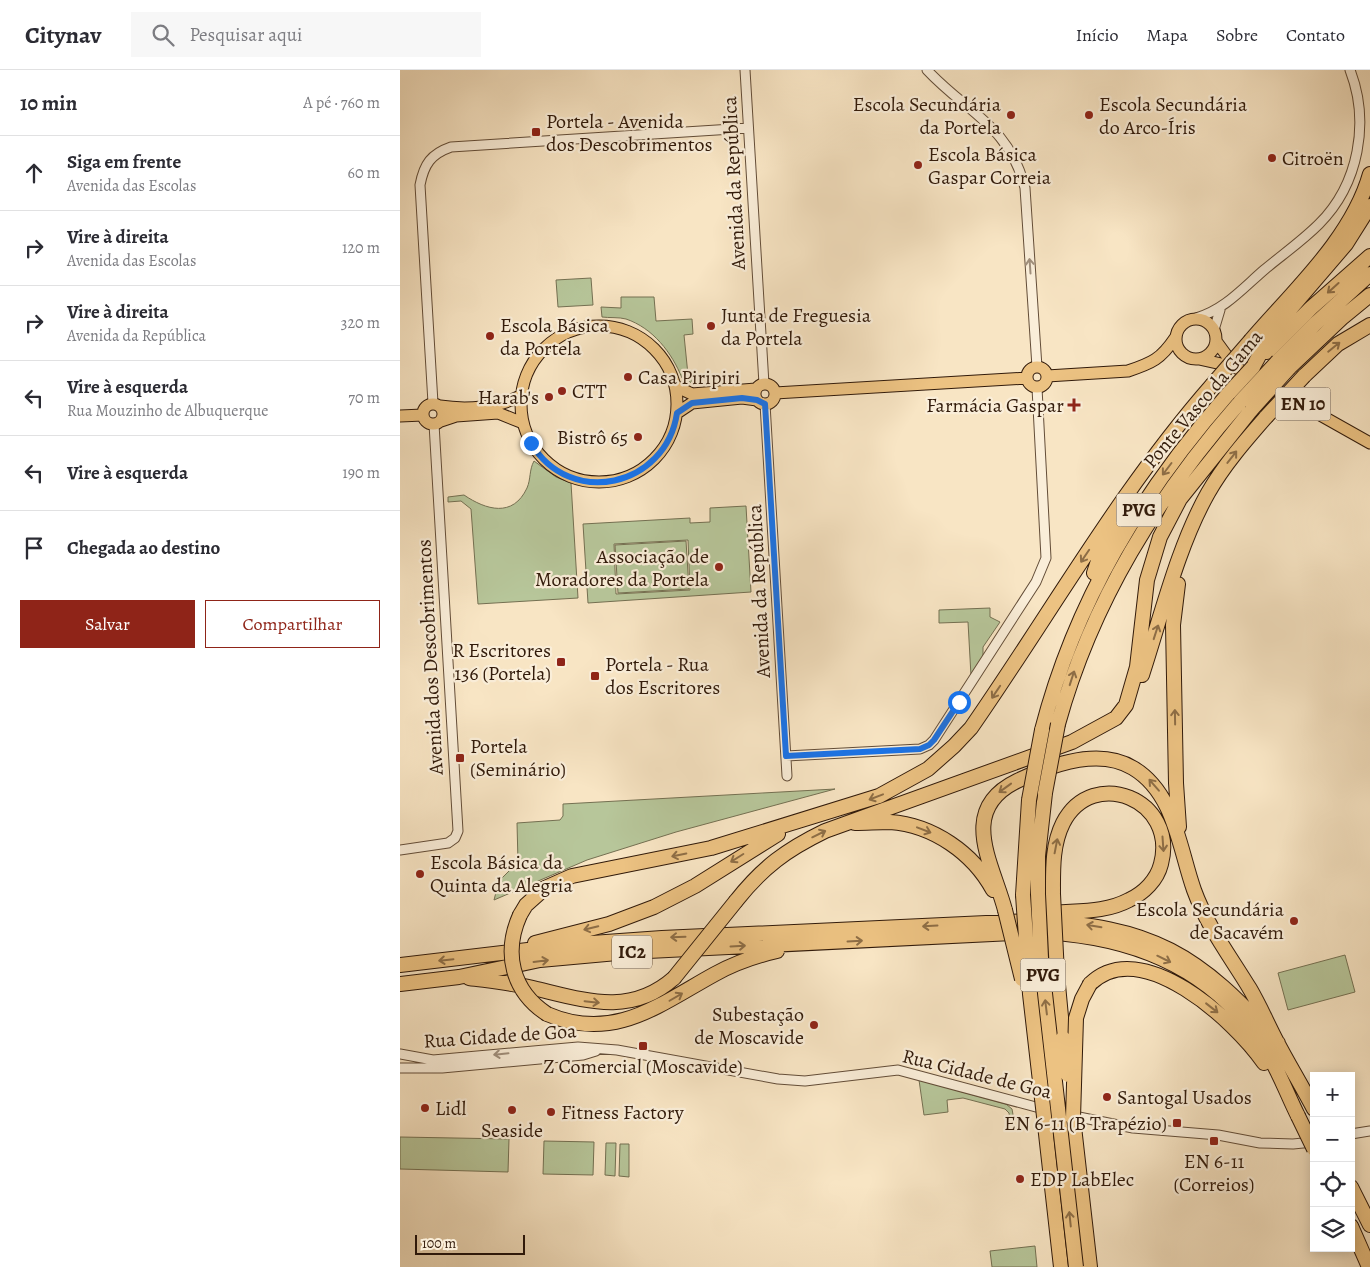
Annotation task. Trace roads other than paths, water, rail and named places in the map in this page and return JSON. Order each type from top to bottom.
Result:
[{"type":"highway","points":[[806,943],[752,957],[731,966],[661,1006],[625,1020],[590,1025],[570,1022],[547,1014],[531,1001],[522,990],[512,969],[512,935],[520,915],[526,905],[545,888],[572,876],[710,848],[794,824],[892,790],[928,769],[954,746],[971,728],[1098,537],[1182,421],[1339,236],[1362,199],[1370,174]]},
{"type":"highway","name":"Ponte Vasco da Gama","points":[[1266,349],[1274,328],[1346,244],[1370,206]]},
{"type":"highway","name":"Ponte Vasco da Gama","points":[[1061,1267],[1034,1026],[1023,895],[1029,800],[1042,730],[1064,656],[1082,611],[1113,551],[1160,479],[1266,349],[1370,256]]},
{"type":"highway","name":"Ponte Vasco da Gama","points":[[1284,365],[1315,324],[1370,274]]},
{"type":"highway","points":[[1112,582],[1180,497],[1246,405],[1284,365],[1370,295]]},
{"type":"highway","points":[[1130,692],[1142,675],[1186,546],[1203,503],[1214,483],[1237,450],[1304,376],[1338,344],[1370,325]]},
{"type":"highway","name":"Ponte Vasco da Gama","points":[[1076,1267],[1043,978],[1038,894],[1038,856],[1045,793],[1058,724],[1078,661],[1112,582],[1136,540],[1176,480],[1246,405]]},
{"type":"highway","points":[[1082,611],[1100,555],[1134,488]]},
{"type":"highway","points":[[458,976],[503,982],[583,1001],[606,1003],[647,996],[674,978],[756,878],[781,854],[796,845],[842,824],[1072,742],[1116,718],[1126,705],[1137,667],[1147,580],[1160,537],[1180,497]]},
{"type":"highway","points":[[1181,845],[1176,783],[1173,625],[1177,587],[1186,546]]},
{"type":"highway","points":[[1034,1026],[1001,895],[984,844],[983,824],[988,806],[1010,784],[1056,766],[1092,758],[1106,759],[1132,767],[1154,784],[1181,845],[1194,891],[1216,938],[1251,990],[1278,1043]]},
{"type":"highway","points":[[979,924],[1060,912],[1096,910],[1119,904],[1137,896],[1154,879],[1163,857],[1162,832],[1149,810],[1125,795],[1112,793],[1091,798],[1066,817],[1058,836],[1053,859],[1053,894],[1057,974],[1090,1267]]},
{"type":"highway","points":[[842,824],[891,822],[913,826],[946,840],[967,856],[981,871],[1005,910]]},
{"type":"highway","points":[[491,955],[609,924],[654,907],[695,886],[794,824]]},
{"type":"highway","name":"IC2","points":[[400,965],[578,944],[662,938],[1031,921],[1079,923],[1109,928],[1149,940],[1182,955],[1215,978],[1245,1006],[1278,1043],[1310,1102]]},
{"type":"highway","name":"IC2","points":[[400,984],[458,976],[521,963],[593,955],[1032,932],[1073,934],[1123,943],[1171,962],[1207,985],[1223,999],[1262,1044],[1273,1062],[1310,1141]]},
{"type":"highway","points":[[1073,1118],[1076,1018],[1082,999],[1090,984],[1106,973],[1129,969],[1158,976],[1187,990],[1222,1016],[1243,1036],[1286,1092]]},
{"type":"highway","points":[[1355,1195],[1370,1225]]},
{"type":"highway","points":[[1355,1235],[1369,1267]]},
{"type":"main road","points":[[1161,358],[1175,338],[1182,323],[1196,318]]},
{"type":"main road","name":"EN 10","points":[[1196,318],[1210,324],[1215,336],[1235,367]]},
{"type":"main road","points":[[594,325],[622,329],[647,342],[666,363],[675,386],[677,413],[670,436],[654,459],[631,476],[604,482],[576,479],[551,466],[532,444],[523,423],[522,395],[528,372],[544,348],[567,332],[594,325]]},
{"type":"main road","points":[[1199,359],[1210,353],[1215,336]]},
{"type":"main road","points":[[1175,338],[1178,349],[1186,357]]},
{"type":"main road","points":[[1047,376],[1128,371],[1161,358],[1186,357]]},
{"type":"main road","name":"EN 10","points":[[1186,357],[1235,367],[1370,443]]},
{"type":"main road","points":[[1037,367],[1044,370],[1047,376],[1046,383],[1037,388],[1030,385],[1027,378],[1031,369],[1037,367]]},
{"type":"main road","points":[[677,413],[692,403],[742,398],[760,394],[770,385],[776,393],[1027,378]]},
{"type":"main road","points":[[675,386],[692,394],[760,394]]},
{"type":"main road","points":[[522,395],[503,404],[456,408],[437,405],[425,408],[423,415],[426,421],[438,422],[456,416],[498,413],[523,423]]},
{"type":"main road","points":[[437,405],[444,415],[438,422]]},
{"type":"main road","points":[[400,416],[423,415]]},
{"type":"street","name":"Avenida da República","points":[[745,70],[760,394],[787,776]]},
{"type":"street","points":[[927,70],[995,130],[1015,159],[1024,188],[1037,367]]},
{"type":"street","points":[[1196,318],[1220,310],[1318,225],[1345,190],[1355,169],[1360,145],[1361,121],[1359,100],[1350,70]]},
{"type":"street","points":[[437,405],[420,185],[423,170],[437,152],[451,147],[748,128]]},
{"type":"street","points":[[1215,336],[1220,310]]},
{"type":"street","points":[[786,756],[920,749],[929,745],[944,725],[1036,582],[1046,558],[1037,388]]},
{"type":"street","name":"Avenida dos Descobrimentos","points":[[404,849],[448,843],[455,838],[458,831],[438,422]]},
{"type":"street","name":"Rua Cidade de Goa","points":[[400,1054],[416,1059],[433,1060],[566,1047],[602,1049],[805,1081],[898,1070],[949,1082],[1023,1105],[1133,1128],[1218,1135],[1275,1144],[1310,1142]]},
{"type":"street","name":"Rua Cidade de Goa","points":[[400,1068],[449,1068],[583,1055],[602,1049]]},
{"type":"street","points":[[1355,1133],[1370,1131]]},
{"type":"place","name":"Escola Secundária da Portela","points":[[1011,115]]},
{"type":"place","name":"Escola Secundária do Arco-Íris","points":[[1089,115]]},
{"type":"place","name":"Portela - Avenida dos Descobrimentos","points":[[536,132]]},
{"type":"place","name":"Citroën","points":[[1272,158]]},
{"type":"place","name":"Escola Básica Gaspar Correia","points":[[918,165]]},
{"type":"place","name":"Junta de Freguesia da Portela","points":[[711,326]]},
{"type":"place","name":"Escola Básica da Portela","points":[[490,336]]},
{"type":"place","name":"Casa Piripiri","points":[[628,377]]},
{"type":"place","name":"CTT","points":[[562,391]]},
{"type":"place","name":"Harab's","points":[[549,397]]},
{"type":"place","name":"Farmácia Gaspar","points":[[1074,405]]},
{"type":"place","name":"Bistrô 65","points":[[638,437]]},
{"type":"place","name":"Associação de Moradores da Portela","points":[[719,567]]},
{"type":"place","name":"R Escritores 136 (Portela)","points":[[561,662]]},
{"type":"place","name":"Portela - Rua dos Escritores","points":[[595,676]]},
{"type":"place","name":"Portela (Seminário)","points":[[460,758]]},
{"type":"place","name":"Escola Básica da Quinta da Alegria","points":[[420,874]]},
{"type":"place","name":"Escola Secundária de Sacavém","points":[[1294,921]]},
{"type":"place","name":"Subestação de Moscavide","points":[[814,1025]]},
{"type":"place","name":"Z Comercial (Moscavide)","points":[[643,1046]]},
{"type":"place","name":"Santogal Usados","points":[[1107,1097]]},
{"type":"place","name":"Lidl","points":[[425,1108]]},
{"type":"place","name":"Seaside","points":[[512,1110]]},
{"type":"place","name":"Fitness Factory","points":[[551,1112]]},
{"type":"place","name":"EN 6-11 (B Trapézio)","points":[[1177,1123]]},
{"type":"place","name":"EN 6-11 (Correios)","points":[[1214,1141]]},
{"type":"place","name":"EDP LabElec","points":[[1020,1179]]}]
